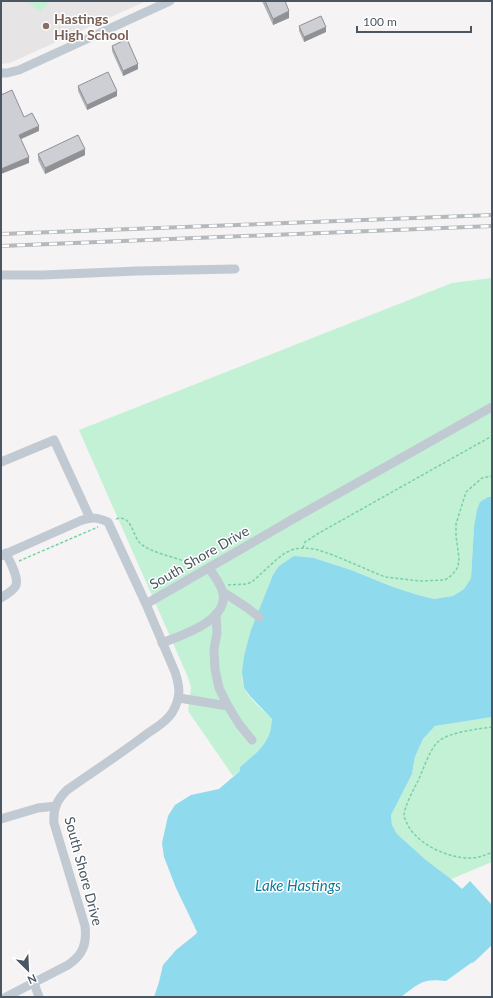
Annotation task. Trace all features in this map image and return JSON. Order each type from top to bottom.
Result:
[{"type":"street","points":[[1,73],[19,70],[170,1]]},
{"type":"street","points":[[1,275],[43,275],[235,268]]},
{"type":"street","name":"South Shore Drive","points":[[6,997],[68,965],[82,952],[85,943],[85,926],[54,823],[56,806],[59,798],[67,790],[133,745],[159,725],[172,713],[178,698],[179,690],[175,672],[146,604],[492,407]]},
{"type":"street","points":[[1,462],[54,440],[86,519]]},
{"type":"street","points":[[1,598],[12,591],[16,585],[17,579],[12,565],[4,554],[86,519],[96,518],[108,522],[146,604]]},
{"type":"street","points":[[162,644],[198,629],[216,614],[221,606],[223,599],[221,589],[209,568]]},
{"type":"street","points":[[221,589],[259,617]]},
{"type":"street","points":[[216,614],[217,633],[214,650],[215,669],[219,688],[239,724],[252,740]]},
{"type":"street","points":[[178,698],[228,706]]},
{"type":"street","points":[[1,819],[38,808],[56,806]]},
{"type":"street","points":[[34,983],[39,997]]},
{"type":"path","points":[[303,548],[305,542],[319,533],[492,436]]},
{"type":"path","points":[[221,589],[227,584],[247,584],[253,581],[285,553],[294,549],[303,548],[315,549],[333,555],[385,577],[420,581],[445,580],[458,568],[459,558],[456,524],[466,492],[482,478],[492,476]]},
{"type":"path","points":[[492,727],[467,730],[439,741],[428,759],[412,792],[404,815],[411,832],[425,844],[454,857],[480,857],[492,852]]},
{"type":"shaded area","name":"Hastings High School","points":[[1,1],[146,1],[10,63],[1,64]]},
{"type":"green space","points":[[27,1],[50,1],[40,12]]},
{"type":"green space","points":[[492,278],[492,497],[488,497],[474,527],[471,578],[464,589],[453,596],[434,599],[393,587],[351,570],[314,558],[244,656],[242,677],[244,688],[253,701],[272,719],[270,733],[265,742],[256,754],[240,767],[240,771],[233,776],[188,711],[191,687],[187,675],[79,430],[452,283]]},
{"type":"green space","points":[[492,717],[492,862],[451,879],[426,860],[397,834],[392,825],[391,814],[412,774],[415,757],[423,739],[435,726]]},
{"type":"water","name":"Lake Hastings","points":[[488,497],[492,497],[492,717],[435,726],[423,739],[415,757],[412,774],[391,815],[392,825],[397,834],[426,860],[462,889],[470,881],[492,905],[492,945],[474,962],[446,981],[426,981],[412,988],[401,997],[154,997],[163,965],[176,950],[197,932],[176,888],[164,857],[162,843],[168,816],[175,805],[191,795],[219,789],[240,771],[240,767],[259,750],[270,733],[272,719],[244,688],[242,672],[244,656],[251,630],[273,575],[279,566],[294,556],[314,558],[418,595],[434,599],[453,596],[464,589],[471,578],[474,527],[477,510],[480,502]]},
{"type":"building","points":[[265,1],[285,1],[289,11],[273,19]]},
{"type":"building","points":[[321,16],[326,27],[304,37],[299,26]]},
{"type":"building","points":[[127,39],[138,64],[123,71],[112,46]]},
{"type":"building","points":[[108,72],[117,91],[87,105],[78,86]]},
{"type":"building","points":[[12,90],[24,117],[32,113],[39,126],[19,135],[29,157],[1,169],[1,95]]},
{"type":"building","points":[[78,135],[85,149],[45,168],[38,154]]},
{"type":"railway","points":[[1,234],[492,215]]},
{"type":"railway","points":[[1,246],[492,226]]},
{"type":"place","name":"Hastings High School","points":[[46,26]]}]
